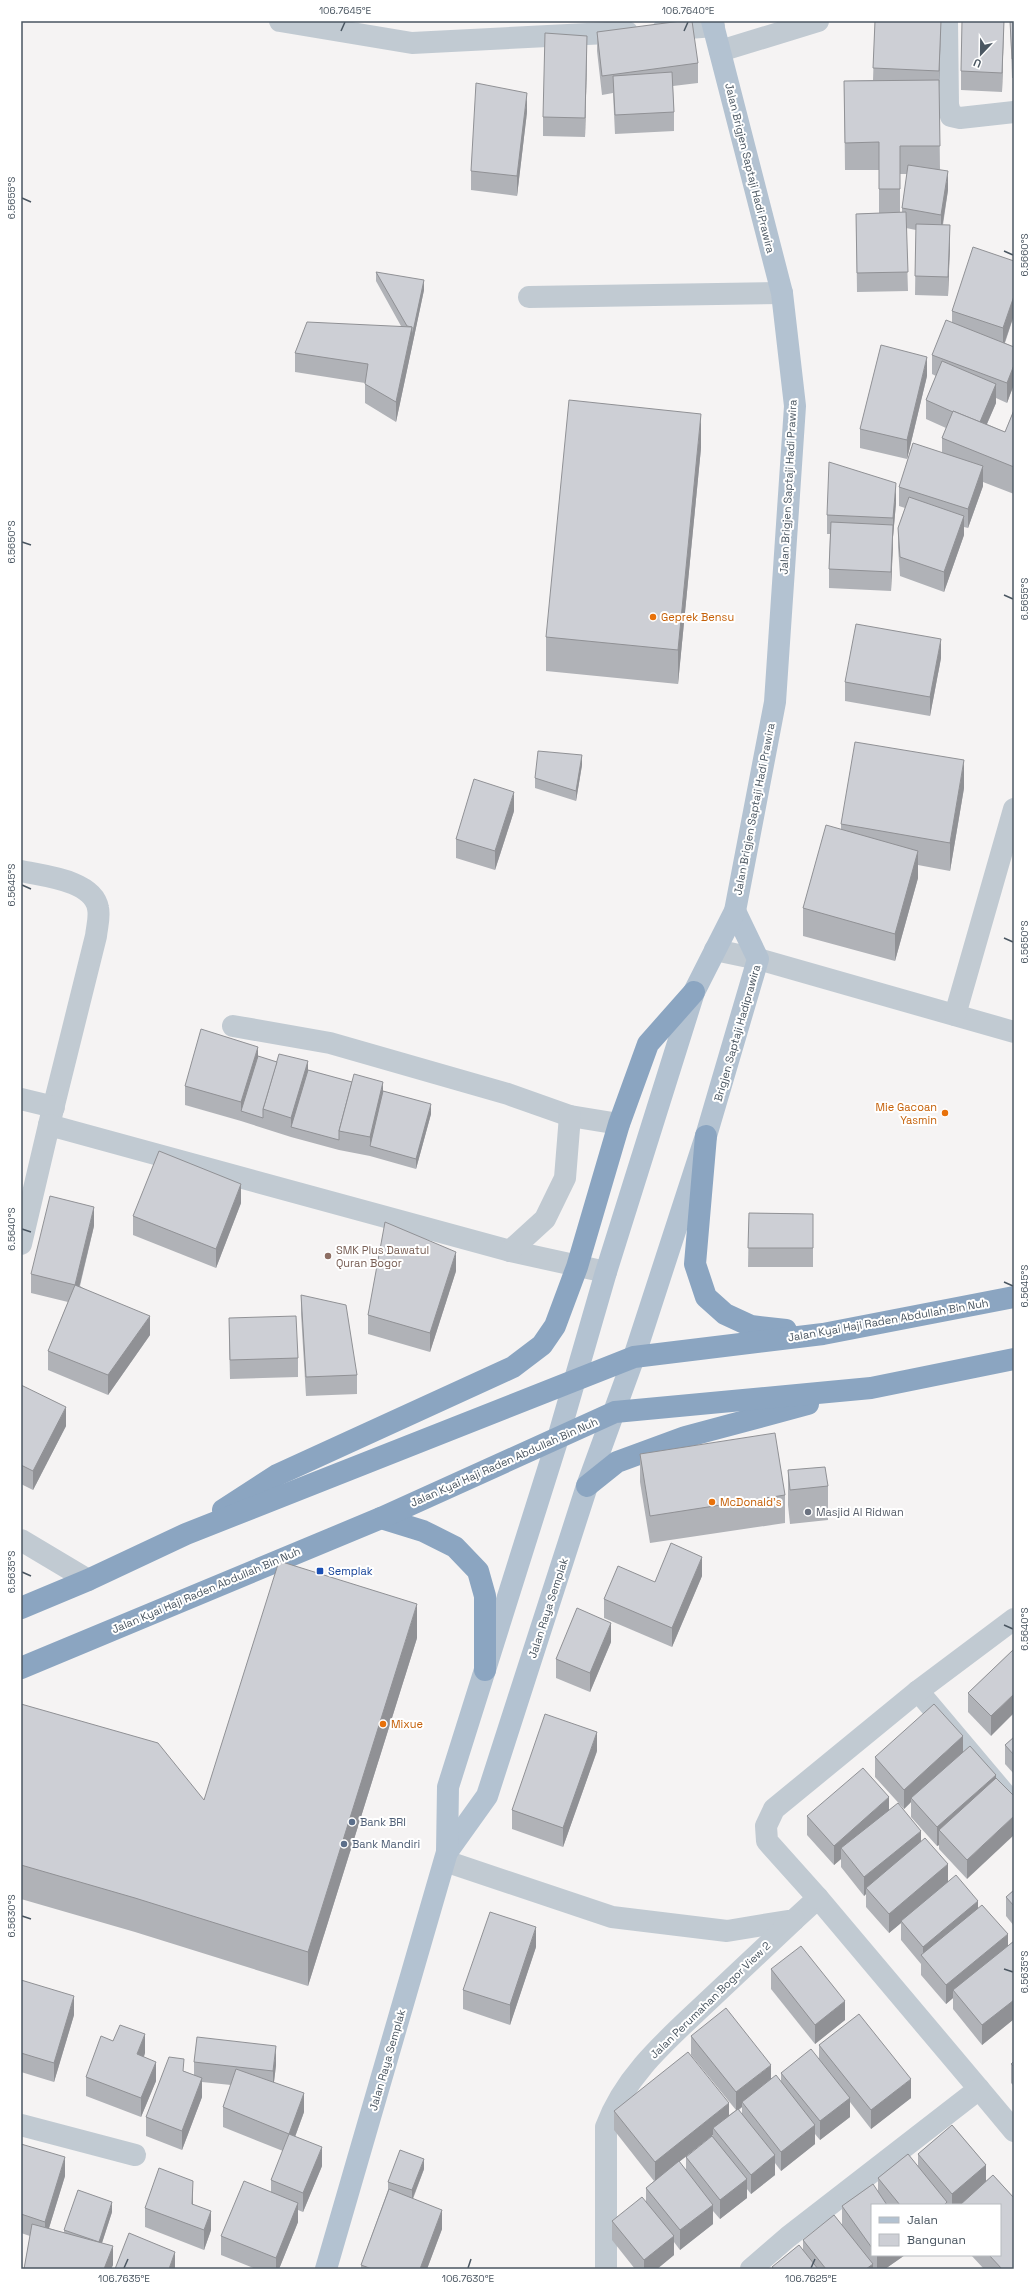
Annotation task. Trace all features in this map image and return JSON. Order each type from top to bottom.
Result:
[{"type":"highway","points":[[186,1534],[277,1475],[513,1367],[542,1345],[555,1326],[576,1267],[618,1124],[648,1044],[694,992]]},
{"type":"highway","points":[[706,1136],[695,1264],[706,1298],[724,1314],[751,1326],[823,1334]]},
{"type":"highway","name":"Jalan Kyai Haji Raden Abdullah Bin Nuh","points":[[21,1608],[88,1580],[186,1534],[634,1357],[823,1334],[1014,1297]]},
{"type":"highway","name":"Jalan Kyai Haji Raden Abdullah Bin Nuh","points":[[21,1668],[380,1518],[615,1412],[871,1388],[1014,1358]]},
{"type":"highway","points":[[587,1486],[618,1462],[685,1437],[871,1388]]},
{"type":"highway","points":[[380,1518],[423,1531],[455,1547],[478,1571],[485,1596],[485,1670]]},
{"type":"main road","name":"Jalan Brigjen Saptaji Hadi Prawira","points":[[713,24],[782,293],[795,406],[775,702],[735,911]]},
{"type":"main road","points":[[575,1381],[606,1272],[694,992],[735,911]]},
{"type":"main road","name":"Brigjen Saptaji Hadiprawira","points":[[634,1357],[706,1136],[758,959],[735,911]]},
{"type":"main road","name":"Jalan Raya Semplak","points":[[446,1856],[487,1796],[587,1486],[634,1357]]},
{"type":"main road","name":"Jalan Raya Semplak","points":[[326,2269],[446,1856],[448,1787],[575,1381]]},
{"type":"street","points":[[280,21],[412,43],[548,38],[713,24]]},
{"type":"street","points":[[720,51],[818,21]]},
{"type":"street","points":[[947,21],[948,105],[951,116],[960,118],[1014,112]]},
{"type":"street","points":[[529,298],[782,293]]},
{"type":"street","points":[[955,1015],[1014,809]]},
{"type":"street","points":[[21,871],[75,883],[91,894],[98,906],[96,936],[21,1244]]},
{"type":"street","points":[[715,950],[758,959],[1014,1032]]},
{"type":"street","points":[[233,1026],[330,1043],[508,1094],[570,1116],[618,1124]]},
{"type":"street","points":[[21,1099],[52,1116],[510,1251],[576,1267],[606,1272]]},
{"type":"street","points":[[510,1251],[545,1219],[565,1178],[570,1116]]},
{"type":"street","points":[[21,1540],[88,1580]]},
{"type":"street","points":[[1014,1619],[918,1691],[774,1809],[766,1826],[767,1841],[818,1898],[1014,2131]]},
{"type":"street","points":[[918,1691],[1014,1805]]},
{"type":"street","name":"Jalan Perumahan Bogor View 2","points":[[446,1856],[538,1892],[612,1917],[727,1931],[794,1920]]},
{"type":"street","name":"Jalan Perumahan Bogor View 2","points":[[606,2269],[606,2128],[613,2110],[634,2076],[660,2046],[818,1898]]},
{"type":"street","points":[[751,2269],[788,2237],[979,2089]]},
{"type":"street","points":[[21,2125],[134,2155]]},
{"type":"building","points":[[681,21],[692,21],[698,63],[602,76],[597,32]]},
{"type":"building","points":[[875,21],[941,21],[939,71],[873,68]]},
{"type":"building","points":[[962,21],[1004,21],[1002,73],[961,71]]},
{"type":"building","points":[[1010,21],[1014,21],[1014,59],[1012,59]]},
{"type":"building","points":[[545,33],[587,36],[585,118],[543,117]]},
{"type":"building","points":[[672,72],[674,112],[615,115],[613,76]]},
{"type":"building","points":[[939,80],[940,146],[900,146],[900,189],[879,189],[879,142],[845,143],[844,81]]},
{"type":"building","points":[[476,83],[527,93],[517,176],[471,171]]},
{"type":"building","points":[[908,165],[948,171],[941,215],[902,208]]},
{"type":"building","points":[[906,212],[908,272],[857,273],[856,214]]},
{"type":"building","points":[[916,224],[950,225],[948,277],[915,276]]},
{"type":"building","points":[[973,247],[1014,261],[1014,296],[1003,328],[952,311]]},
{"type":"building","points":[[376,272],[424,280],[412,336],[412,327],[407,326]]},
{"type":"building","points":[[946,320],[1014,347],[1014,365],[1007,383],[932,355]]},
{"type":"building","points":[[307,322],[412,327],[396,402],[365,384],[368,364],[295,353]]},
{"type":"building","points":[[881,345],[927,357],[907,440],[860,429]]},
{"type":"building","points":[[942,361],[996,384],[980,422],[926,400]]},
{"type":"building","points":[[569,400],[701,414],[678,650],[546,637]]},
{"type":"building","points":[[1014,410],[1014,467],[942,438],[953,411],[1005,432]]},
{"type":"building","points":[[913,443],[983,466],[968,509],[899,487]]},
{"type":"building","points":[[829,462],[896,483],[893,518],[827,515]]},
{"type":"building","points":[[909,497],[964,516],[944,572],[900,557],[898,528]]},
{"type":"building","points":[[831,522],[893,525],[891,572],[829,569]]},
{"type":"building","points":[[856,624],[941,639],[930,697],[845,682]]},
{"type":"building","points":[[855,742],[964,760],[950,843],[841,824]]},
{"type":"building","points":[[538,751],[582,755],[576,791],[535,778]]},
{"type":"building","points":[[474,779],[514,792],[495,851],[456,839]]},
{"type":"building","points":[[826,825],[918,851],[895,934],[803,908]]},
{"type":"building","points":[[201,1029],[258,1047],[241,1102],[185,1086]]},
{"type":"building","points":[[279,1054],[308,1061],[291,1118],[263,1109]]},
{"type":"building","points":[[258,1056],[277,1062],[263,1109],[263,1118],[241,1111]]},
{"type":"building","points":[[308,1070],[352,1082],[339,1131],[339,1140],[291,1127]]},
{"type":"building","points":[[354,1074],[383,1082],[370,1137],[339,1131]]},
{"type":"building","points":[[383,1091],[431,1104],[416,1159],[370,1146]]},
{"type":"building","points":[[159,1151],[241,1184],[216,1249],[133,1216]]},
{"type":"building","points":[[50,1196],[94,1207],[75,1285],[31,1274]]},
{"type":"building","points":[[749,1213],[813,1214],[813,1248],[748,1248]]},
{"type":"building","points":[[385,1222],[456,1252],[430,1333],[368,1315]]},
{"type":"building","points":[[75,1285],[150,1316],[108,1375],[48,1351]]},
{"type":"building","points":[[301,1295],[346,1305],[357,1375],[306,1377]]},
{"type":"building","points":[[296,1316],[298,1358],[230,1360],[229,1318]]},
{"type":"building","points":[[21,1385],[66,1407],[33,1471],[21,1465]]},
{"type":"building","points":[[775,1433],[785,1495],[650,1516],[640,1454]]},
{"type":"building","points":[[825,1467],[828,1486],[790,1490],[788,1470]]},
{"type":"building","points":[[671,1543],[702,1557],[672,1628],[604,1599],[618,1566],[655,1582]]},
{"type":"building","points":[[279,1561],[417,1604],[308,1952],[135,1898],[21,1865],[21,1704],[158,1743],[204,1800]]},
{"type":"building","points":[[577,1608],[611,1623],[590,1673],[556,1659]]},
{"type":"building","points":[[1014,1649],[1014,1694],[991,1716],[968,1693]]},
{"type":"building","points":[[934,1704],[963,1736],[904,1790],[875,1757]]},
{"type":"building","points":[[545,1714],[597,1732],[563,1828],[512,1810]]},
{"type":"building","points":[[1014,1737],[1014,1755],[1005,1745]]},
{"type":"building","points":[[970,1746],[996,1775],[937,1827],[911,1798]]},
{"type":"building","points":[[863,1768],[889,1797],[834,1846],[807,1816]]},
{"type":"building","points":[[996,1778],[1014,1796],[1014,1816],[967,1860],[939,1830]]},
{"type":"building","points":[[898,1803],[921,1831],[864,1877],[841,1848]]},
{"type":"building","points":[[925,1838],[948,1864],[889,1914],[866,1888]]},
{"type":"building","points":[[956,1875],[978,1901],[923,1947],[901,1921]]},
{"type":"building","points":[[1014,1890],[1014,1906],[1006,1897]]},
{"type":"building","points":[[982,1905],[1008,1934],[946,1985],[921,1955]]},
{"type":"building","points":[[490,1912],[536,1927],[510,2005],[463,1990]]},
{"type":"building","points":[[1014,1941],[1014,2000],[982,2025],[953,1990]]},
{"type":"building","points":[[801,1946],[845,2001],[815,2025],[771,1969]]},
{"type":"building","points":[[21,1980],[74,1996],[54,2063],[21,2053]]},
{"type":"building","points":[[726,2008],[771,2065],[736,2092],[691,2036]]},
{"type":"building","points":[[859,2014],[911,2079],[871,2110],[819,2045]]},
{"type":"building","points":[[120,2025],[145,2034],[137,2054],[156,2062],[141,2098],[86,2077],[101,2036],[113,2041]]},
{"type":"building","points":[[197,2037],[276,2046],[273,2071],[194,2062]]},
{"type":"building","points":[[811,2049],[850,2098],[820,2121],[781,2073]]},
{"type":"building","points":[[688,2052],[729,2103],[655,2162],[614,2111]]},
{"type":"building","points":[[169,2057],[184,2059],[183,2071],[202,2078],[182,2131],[146,2117]]},
{"type":"building","points":[[236,2069],[304,2093],[289,2134],[223,2107]]},
{"type":"building","points":[[776,2075],[815,2125],[781,2152],[742,2102]]},
{"type":"building","points":[[738,2109],[775,2155],[751,2175],[713,2128]]},
{"type":"building","points":[[952,2125],[986,2165],[952,2194],[918,2154]]},
{"type":"building","points":[[289,2134],[322,2147],[303,2193],[271,2180]]},
{"type":"building","points":[[712,2136],[747,2179],[720,2200],[686,2157]]},
{"type":"building","points":[[21,2144],[65,2157],[45,2222],[21,2214]]},
{"type":"building","points":[[400,2150],[424,2159],[412,2190],[388,2182]]},
{"type":"building","points":[[908,2154],[947,2202],[945,2204],[899,2204],[878,2178]]},
{"type":"building","points":[[679,2161],[713,2205],[680,2230],[646,2188]]},
{"type":"building","points":[[159,2168],[193,2181],[192,2204],[211,2211],[204,2230],[145,2208]]},
{"type":"building","points":[[993,2175],[1014,2198],[1014,2269],[1002,2269],[990,2256],[1001,2256],[1001,2204],[961,2204]]},
{"type":"building","points":[[244,2181],[298,2203],[276,2258],[221,2236]]},
{"type":"building","points":[[873,2184],[886,2204],[871,2204],[871,2247],[842,2206]]},
{"type":"building","points":[[389,2189],[442,2210],[420,2269],[372,2269],[361,2265]]},
{"type":"building","points":[[78,2190],[112,2202],[99,2242],[64,2230]]},
{"type":"building","points":[[642,2197],[674,2236],[644,2260],[612,2221]]},
{"type":"building","points":[[834,2215],[873,2264],[866,2269],[826,2269],[803,2240]]},
{"type":"building","points":[[32,2224],[113,2246],[104,2269],[24,2269]]},
{"type":"building","points":[[129,2233],[175,2252],[169,2269],[115,2269]]},
{"type":"building","points":[[799,2245],[818,2269],[774,2269],[772,2267]]},
{"type":"place","name":"Geprek Bensu","points":[[653,617]]},
{"type":"place","name":"Mie Gacoan Yasmin","points":[[945,1113]]},
{"type":"place","name":"SMK Plus Dawatul Quran Bogor","points":[[328,1256]]},
{"type":"place","name":"McDonald's","points":[[712,1502]]},
{"type":"place","name":"Masjid Al Ridwan","points":[[808,1512]]},
{"type":"place","name":"Semplak","points":[[320,1571]]},
{"type":"place","name":"Mixue","points":[[383,1724]]},
{"type":"place","name":"Bank BRI","points":[[352,1822]]},
{"type":"place","name":"Bank Mandiri","points":[[344,1844]]}]
